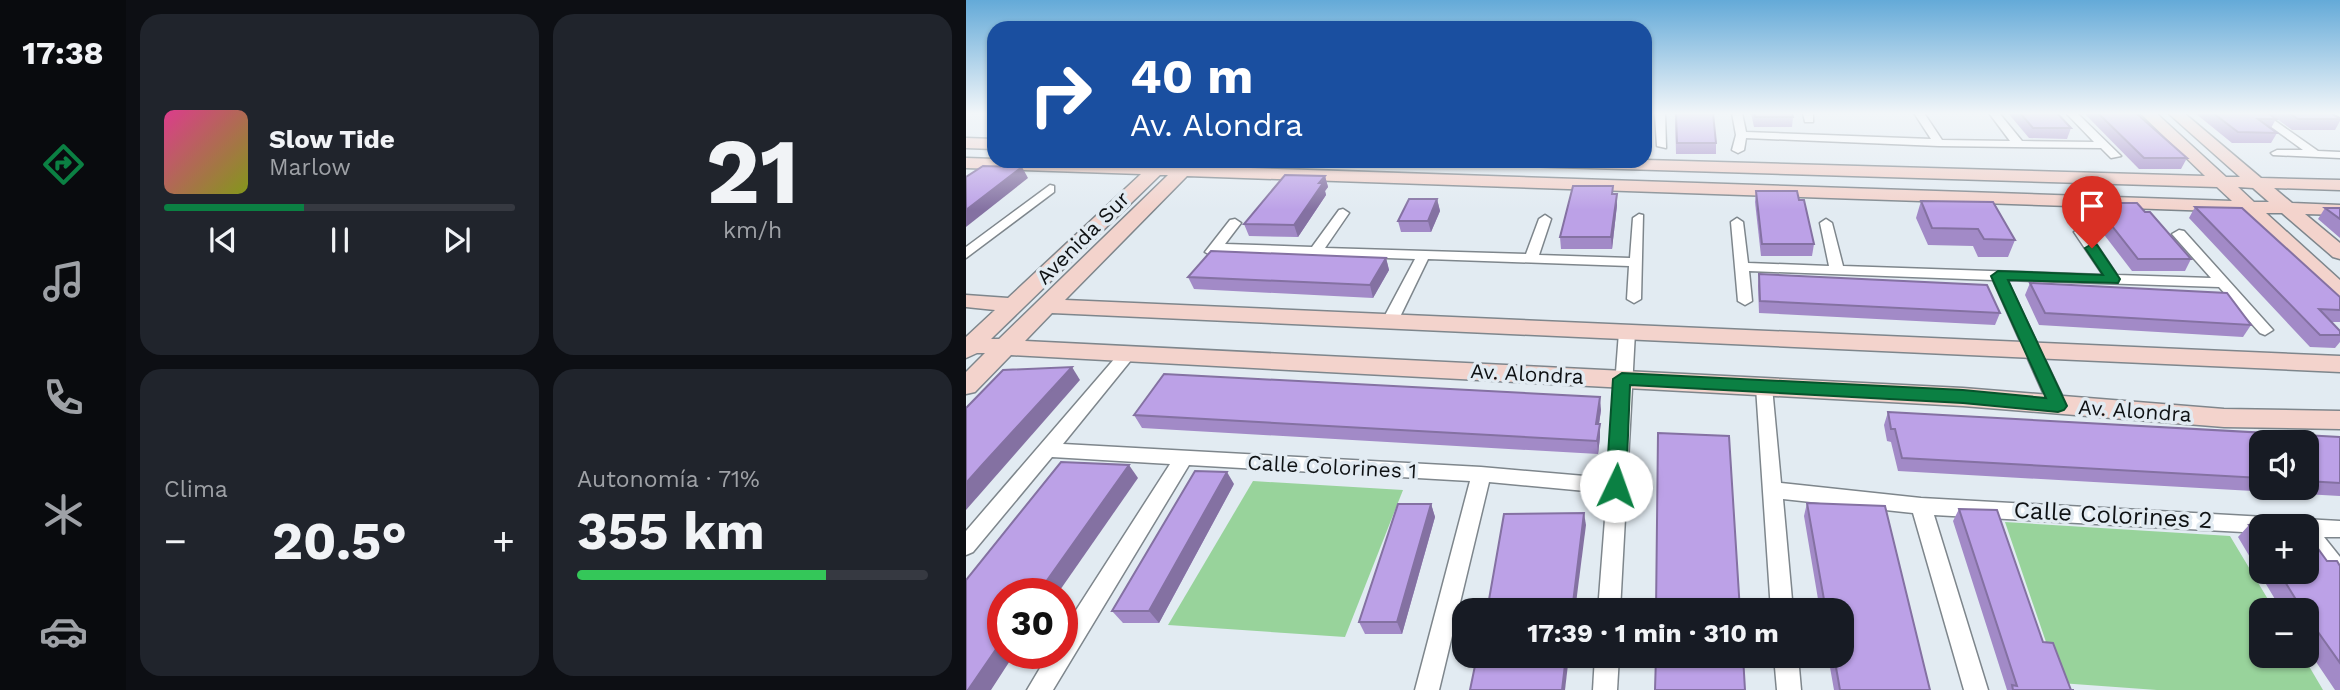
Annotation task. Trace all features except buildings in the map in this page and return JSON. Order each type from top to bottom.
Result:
[{"type":"main road","points":[[2182,145],[2340,291]]},
{"type":"main road","points":[[2212,145],[2340,253]]},
{"type":"main road","points":[[966,163],[987,163]]},
{"type":"main road","points":[[1652,165],[2340,185]]},
{"type":"main road","points":[[968,347],[1156,168]]},
{"type":"main road","name":"Avenida Sur","points":[[966,386],[1186,168]]},
{"type":"main road","points":[[1214,168],[2340,210]]},
{"type":"main road","points":[[966,301],[1013,304]]},
{"type":"main road","points":[[1046,306],[1627,332],[2030,344],[2340,363]]},
{"type":"main road","name":"Av. Alondra","points":[[968,347],[1005,347],[1122,361],[1621,389],[1963,397],[2224,418],[2340,420]]},
{"type":"street","points":[[1738,150],[1739,145]]},
{"type":"street","points":[[2102,145],[2115,156]]},
{"type":"street","points":[[2303,145],[2315,154]]},
{"type":"street","points":[[2277,153],[2340,155]]},
{"type":"street","points":[[966,254],[1049,189]]},
{"type":"street","points":[[1316,251],[1343,213]]},
{"type":"street","points":[[1634,299],[1639,218]]},
{"type":"street","points":[[1531,258],[1545,219]]},
{"type":"street","points":[[1737,222],[1745,300]]},
{"type":"street","points":[[1200,267],[1235,223]]},
{"type":"street","points":[[1826,223],[1837,270]]},
{"type":"street","points":[[2081,232],[2113,279]]},
{"type":"street","points":[[2179,234],[2265,330]]},
{"type":"street","points":[[966,235],[988,236]]},
{"type":"street","points":[[1215,248],[1636,262]]},
{"type":"street","points":[[1390,321],[1424,254]]},
{"type":"street","points":[[1740,267],[2225,284]]},
{"type":"street","points":[[1998,276],[2058,406]]},
{"type":"street","points":[[1013,304],[1046,306]]},
{"type":"street","points":[[1610,598],[1621,389],[1627,332]]},
{"type":"street","points":[[966,546],[1122,361]]},
{"type":"street","points":[[1764,394],[1781,598]]},
{"type":"street","name":"Calle Colorines 1","points":[[1047,450],[1481,474],[1616,486]]},
{"type":"street","points":[[1078,627],[1182,459]]},
{"type":"street","points":[[1427,690],[1481,474]]},
{"type":"street","name":"Calle Colorines 2","points":[[1771,491],[1921,506],[2249,524]]},
{"type":"street","points":[[1921,506],[1976,690]]},
{"type":"street","name":"Calle Colorines 2","points":[[2319,527],[2340,528]]},
{"type":"street","points":[[2319,545],[2340,573]]},
{"type":"street","points":[[1605,690],[1606,668]]},
{"type":"street","points":[[1787,668],[1790,690]]},
{"type":"street","points":[[1039,690],[1052,669]]},
{"type":"green space","points":[[1253,481],[1403,490],[1345,637],[1168,625]]},
{"type":"green space","points":[[2005,522],[2230,536],[2249,568],[2249,584],[2259,584],[2267,598],[2249,598],[2249,668],[2310,668],[2323,690],[2157,690],[2060,683]]},
{"type":"route","points":[[1616,486],[1622,379],[1963,397],[2058,406],[1998,276],[2113,279],[2092,248]]}]
